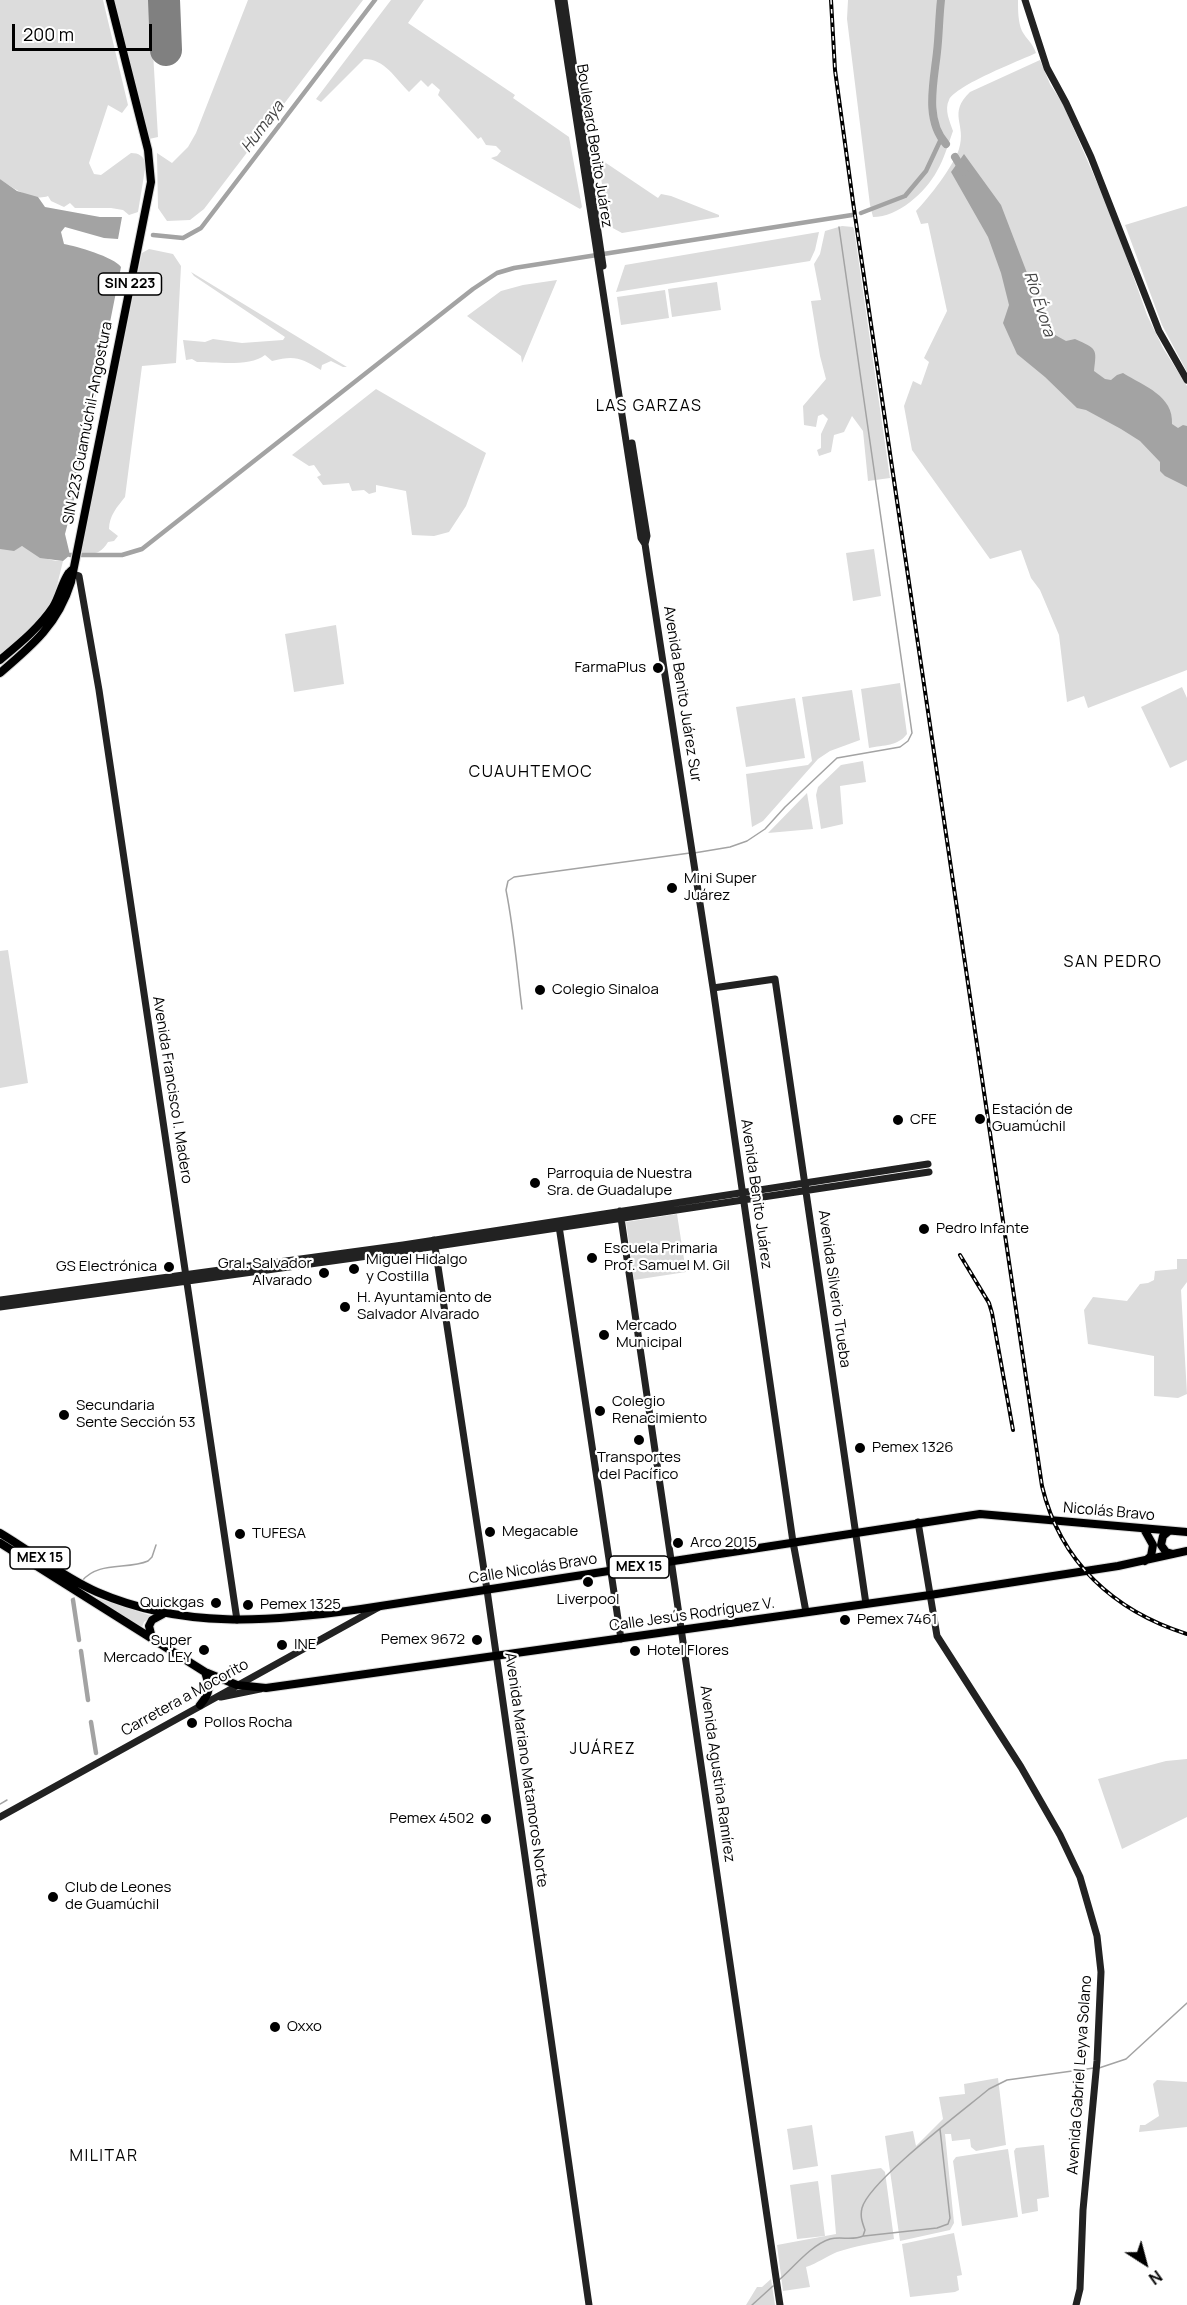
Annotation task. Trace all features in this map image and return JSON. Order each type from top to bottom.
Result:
[{"type":"main road","name":"SIN 223 Guamúchil-Angostura","points":[[71,572],[151,182],[148,150],[110,0]]},
{"type":"main road","name":"SIN 223","points":[[0,660],[29,635],[48,614],[71,572]]},
{"type":"main road","name":"SIN 223","points":[[0,673],[52,624],[64,602],[71,572]]},
{"type":"main road","name":"Calle Nicolás Bravo","points":[[0,1533],[80,1584],[129,1604],[165,1614],[237,1620],[300,1618],[980,1514],[1030,1519]]},
{"type":"main road","name":"Nicolás Bravo","points":[[1030,1519],[1187,1532]]},
{"type":"main road","points":[[1144,1529],[1152,1541],[1153,1549],[1144,1562]]},
{"type":"main road","points":[[1169,1531],[1163,1536],[1161,1545],[1166,1552],[1175,1554]]},
{"type":"main road","name":"MEX 15","points":[[0,1543],[205,1672],[238,1685],[266,1688]]},
{"type":"main road","name":"Calle Jesús Rodríguez V.","points":[[266,1688],[930,1595],[1144,1562],[1187,1551]]},
{"type":"main road","points":[[152,1638],[149,1626],[152,1620],[165,1614]]},
{"type":"main road","points":[[201,1705],[209,1692],[210,1685],[205,1672]]},
{"type":"street","name":"Boulevard Benito Juárez","points":[[558,0],[646,536],[645,544]]},
{"type":"street","name":"Boulevard Benito Juárez","points":[[564,0],[598,250]]},
{"type":"street","points":[[1025,0],[1047,68],[1091,157],[1158,331],[1187,380]]},
{"type":"street","name":"Avenida Benito Juárez Sur","points":[[645,544],[691,849]]},
{"type":"street","name":"Avenida Francisco I. Madero","points":[[71,572],[79,576],[99,690],[237,1620]]},
{"type":"street","name":"Avenida Benito Juárez","points":[[691,849],[793,1542]]},
{"type":"street","name":"Avenida Silverio Trueba","points":[[713,988],[775,979],[866,1604]]},
{"type":"street","points":[[0,1307],[929,1168]]},
{"type":"street","name":"Avenida Agustina Ramírez","points":[[621,1215],[780,2305]]},
{"type":"street","points":[[558,1224],[621,1639]]},
{"type":"street","name":"Avenida Mariano Matamoros Norte","points":[[434,1243],[497,1657],[589,2305]]},
{"type":"street","points":[[0,1300],[186,1278]]},
{"type":"street","points":[[918,1522],[930,1595]]},
{"type":"street","points":[[793,1542],[807,1612]]},
{"type":"street","name":"Avenida Gabriel Leyva Solano","points":[[930,1595],[937,1635],[1021,1767],[1060,1834],[1080,1876],[1101,1960],[1097,2061],[1083,2210],[1080,2289],[1076,2305]]},
{"type":"street","name":"Carretera a Mocorito","points":[[0,1816],[383,1605]]},
{"type":"street","name":"Calle Jesús Rodríguez V.","points":[[201,1705],[229,1695],[266,1688]]},
{"type":"shaded area","points":[[0,0],[103,0],[128,105],[122,113],[108,105],[89,163],[94,174],[101,175],[131,153],[142,157],[146,163],[138,212],[129,215],[123,210],[111,208],[75,208],[70,203],[64,207],[51,201],[48,196],[29,196],[0,179]]},
{"type":"shaded area","points":[[114,0],[158,0],[161,51],[153,52],[158,137],[149,139]]},
{"type":"shaded area","points":[[248,0],[363,0],[204,209],[190,220],[167,221],[158,208],[157,153],[172,163],[188,147],[196,133]]},
{"type":"shaded area","points":[[391,0],[424,0],[408,23],[515,95],[513,98],[569,137],[582,207],[580,209],[491,158],[497,156],[501,151],[496,146],[486,145],[481,137],[478,139],[438,95],[440,90],[432,83],[428,87],[421,80],[409,92],[384,66],[364,59],[321,102],[316,99]]},
{"type":"shaded area","points":[[848,0],[1018,0],[1021,27],[1036,53],[963,87],[954,94],[947,108],[953,131],[937,171],[910,202],[882,216],[873,217],[870,205],[847,19]]},
{"type":"shaded area","points":[[1040,60],[1050,84],[1063,104],[1114,222],[1147,315],[1163,348],[1187,386],[1187,670],[1088,708],[1084,696],[1067,702],[1059,635],[1040,590],[1031,578],[1021,550],[990,559],[912,450],[904,406],[913,381],[921,385],[929,362],[924,358],[947,311],[928,223],[921,224],[916,211],[952,164],[959,149],[961,133],[959,113],[963,100],[970,92]]},
{"type":"shaded area","points":[[964,154],[1001,205],[1037,299],[1040,322],[1048,331],[1066,341],[1075,339],[1091,347],[1095,353],[1094,371],[1105,379],[1111,380],[1123,373],[1148,387],[1168,406],[1172,424],[1178,428],[1183,425],[1187,426],[1187,487],[1165,476],[1160,471],[1160,462],[1140,441],[1086,410],[1077,408],[1017,354],[1003,323],[1009,305],[988,237],[951,172]]},
{"type":"shaded area","points":[[603,161],[658,198],[661,194],[671,196],[719,215],[719,217],[622,233],[609,226],[599,166]]},
{"type":"shaded area","points":[[0,179],[17,191],[38,197],[45,207],[100,217],[122,217],[118,239],[104,238],[65,227],[61,232],[64,244],[103,256],[121,267],[77,488],[65,534],[70,555],[63,561],[40,558],[22,546],[14,551],[0,549]]},
{"type":"shaded area","points":[[1187,206],[1187,372],[1162,325],[1125,225]]},
{"type":"shaded area","points":[[842,226],[854,229],[890,478],[868,481],[863,431],[852,416],[844,432],[834,435],[831,452],[819,456],[817,450],[821,448],[821,434],[828,419],[823,414],[818,416],[816,427],[804,425],[803,406],[826,379],[811,301],[821,300],[814,264],[820,254],[825,231]]},
{"type":"shaded area","points":[[819,232],[810,261],[616,292],[625,265]]},
{"type":"shaded area","points":[[149,249],[173,254],[181,266],[176,363],[142,366],[125,497],[114,512],[109,524],[109,529],[118,536],[99,551],[80,553],[142,253]]},
{"type":"shaded area","points":[[191,272],[347,367],[331,361],[322,365],[321,370],[298,359],[287,358],[272,361],[265,355],[259,359],[242,362],[186,360],[183,340],[205,342],[213,339],[242,343],[283,340],[285,337]]},
{"type":"shaded area","points":[[557,280],[522,363],[521,356],[467,316],[501,291]]},
{"type":"shaded area","points":[[717,282],[721,310],[672,317],[668,289]]},
{"type":"shaded area","points":[[665,290],[669,318],[621,325],[617,297]]},
{"type":"shaded area","points":[[376,389],[486,453],[466,506],[449,532],[434,536],[412,535],[406,491],[376,485],[376,492],[369,494],[364,490],[352,491],[349,483],[323,485],[317,477],[321,475],[314,465],[309,466],[292,455]]},
{"type":"shaded area","points":[[22,546],[45,558],[63,561],[53,602],[34,628],[0,654],[0,549],[16,549]]},
{"type":"shaded area","points":[[874,549],[881,596],[853,601],[846,553]]},
{"type":"shaded area","points":[[336,625],[344,684],[294,692],[285,634]]},
{"type":"shaded area","points":[[900,683],[907,734],[895,743],[869,748],[861,689]]},
{"type":"shaded area","points":[[1182,687],[1187,698],[1187,760],[1170,768],[1141,707]]},
{"type":"shaded area","points":[[852,690],[860,740],[830,751],[818,759],[763,821],[752,827],[746,774],[808,765],[812,761],[802,697]]},
{"type":"shaded area","points":[[795,698],[805,758],[746,767],[736,707]]},
{"type":"shaded area","points":[[863,761],[866,782],[840,786],[843,824],[821,829],[816,795],[818,787],[841,765]]},
{"type":"shaded area","points":[[807,793],[813,829],[768,833]]},
{"type":"shaded area","points":[[8,950],[28,1083],[0,1088],[0,951]]},
{"type":"shaded area","points":[[677,1214],[686,1272],[634,1280],[626,1222]]},
{"type":"shaded area","points":[[1177,1259],[1187,1259],[1187,1282],[1181,1290],[1187,1394],[1178,1398],[1154,1396],[1154,1356],[1088,1344],[1084,1310],[1093,1297],[1127,1301],[1140,1284],[1154,1280],[1155,1271],[1177,1269]]},
{"type":"shaded area","points":[[88,1595],[152,1616],[144,1622],[141,1630]]},
{"type":"shaded area","points":[[1187,1759],[1187,1817],[1122,1849],[1098,1779],[1166,1761]]},
{"type":"shaded area","points":[[998,2078],[1006,2145],[976,2151],[971,2147],[970,2139],[952,2141],[951,2134],[945,2134],[954,2223],[950,2230],[900,2241],[885,2136],[913,2131],[916,2146],[943,2119],[939,2097],[965,2094],[964,2084]]},
{"type":"shaded area","points":[[1157,2080],[1187,2082],[1187,2127],[1139,2132],[1140,2125],[1145,2125],[1159,2116],[1153,2084]]},
{"type":"shaded area","points":[[812,2125],[818,2166],[793,2170],[787,2129]]},
{"type":"shaded area","points":[[1044,2145],[1049,2197],[1037,2199],[1038,2211],[1022,2214],[1014,2151],[1016,2148]]},
{"type":"shaded area","points":[[1008,2149],[1018,2217],[962,2226],[953,2161],[956,2157]]},
{"type":"shaded area","points":[[881,2168],[885,2172],[894,2239],[837,2252],[806,2267],[810,2287],[783,2291],[777,2245],[836,2234],[831,2175]]},
{"type":"shaded area","points":[[818,2181],[825,2236],[797,2239],[790,2185]]},
{"type":"shaded area","points":[[954,2233],[962,2275],[957,2276],[959,2290],[910,2297],[902,2244]]},
{"type":"shaded area","points":[[771,2279],[775,2305],[746,2305],[757,2287],[762,2287]]},
{"type":"waterway","name":"Humaya","points":[[153,235],[183,238],[201,228],[375,0]]},
{"type":"waterway","name":"Río Évora","points":[[941,0],[932,100],[935,124],[946,144]]},
{"type":"waterway","points":[[861,213],[905,196],[926,171],[941,139]]},
{"type":"waterway","name":"Río Évora","points":[[955,157],[964,172]]},
{"type":"waterway","points":[[70,555],[122,555],[142,549],[473,289],[497,273],[514,268],[852,215]]},
{"type":"waterway","points":[[694,853],[730,847],[747,841],[765,829],[837,758],[900,747],[908,741],[912,733],[839,227]]},
{"type":"waterway","points":[[522,1009],[506,890],[508,881],[514,877],[690,853]]},
{"type":"waterway","points":[[82,1581],[104,1568],[148,1561],[156,1545]]},
{"type":"waterway","points":[[73,1600],[79,1640]]},
{"type":"waterway","points":[[81,1651],[88,1700]]},
{"type":"waterway","points":[[91,1722],[96,1753]]},
{"type":"waterway","points":[[0,1804],[7,1800]]},
{"type":"waterway","points":[[1099,2068],[1126,2059],[1187,2003]]},
{"type":"waterway","points":[[779,2280],[809,2251],[823,2242],[834,2238],[863,2236],[865,2230],[861,2214],[868,2196],[919,2146],[989,2089],[1007,2080],[1094,2068]]},
{"type":"waterway","points":[[864,2236],[937,2228],[948,2224],[950,2218],[940,2129]]},
{"type":"waterway","points":[[752,2305],[773,2286]]},
{"type":"runway","points":[[164,0],[166,50]]},
{"type":"railway","points":[[831,0],[835,70],[853,202],[1042,1486],[1050,1513],[1062,1538],[1094,1580],[1136,1612],[1187,1634]]},
{"type":"railway","points":[[960,1255],[989,1303],[1013,1430]]},
{"type":"place","name":"FarmaPlus","points":[[658,668]]},
{"type":"place","name":"Mini Super Juárez","points":[[672,888]]},
{"type":"place","name":"Colegio Sinaloa","points":[[540,990]]},
{"type":"place","name":"Estación de Guamúchil","points":[[980,1119]]},
{"type":"place","name":"CFE","points":[[898,1120]]},
{"type":"place","name":"Parroquia de Nuestra Sra. de Guadalupe","points":[[535,1183]]},
{"type":"place","name":"Pedro Infante","points":[[924,1229]]},
{"type":"place","name":"Escuela Primaria Prof. Samuel M. Gil","points":[[592,1258]]},
{"type":"place","name":"GS Electrónica","points":[[169,1267]]},
{"type":"place","name":"Miguel Hidalgo y Costilla","points":[[354,1269]]},
{"type":"place","name":"Gral. Salvador Alvarado","points":[[324,1273]]},
{"type":"place","name":"H. Ayuntamiento de Salvador Alvarado","points":[[345,1307]]},
{"type":"place","name":"Mercado Municipal","points":[[604,1335]]},
{"type":"place","name":"Colegio Renacimiento","points":[[600,1411]]},
{"type":"place","name":"Secundaria Sente Sección 53","points":[[64,1415]]},
{"type":"place","name":"Transportes del Pacífico","points":[[639,1440]]},
{"type":"place","name":"Pemex 1326","points":[[860,1448]]},
{"type":"place","name":"Megacable","points":[[490,1532]]},
{"type":"place","name":"TUFESA","points":[[240,1534]]},
{"type":"place","name":"Arco 2015","points":[[678,1543]]},
{"type":"place","name":"Liverpool","points":[[588,1582]]},
{"type":"place","name":"Quickgas","points":[[216,1603]]},
{"type":"place","name":"Pemex 1325","points":[[248,1605]]},
{"type":"place","name":"Pemex 7461","points":[[845,1620]]},
{"type":"place","name":"Pemex 9672","points":[[477,1640]]},
{"type":"place","name":"INE","points":[[282,1645]]},
{"type":"place","name":"Super Mercado LEY","points":[[204,1650]]},
{"type":"place","name":"Hotel Flores","points":[[635,1651]]},
{"type":"place","name":"Pollos Rocha","points":[[192,1723]]},
{"type":"place","name":"Pemex 4502","points":[[486,1819]]},
{"type":"place","name":"Club de Leones de Guamúchil","points":[[53,1897]]},
{"type":"place","name":"Oxxo","points":[[275,2027]]},
{"type":"district","name":"LAS GARZAS","points":[[649,407]]},
{"type":"district","name":"CUAUHTEMOC","points":[[531,773]]},
{"type":"district","name":"SAN PEDRO","points":[[1113,963]]},
{"type":"district","name":"JUÁREZ","points":[[603,1750]]},
{"type":"district","name":"MILITAR","points":[[104,2157]]}]
